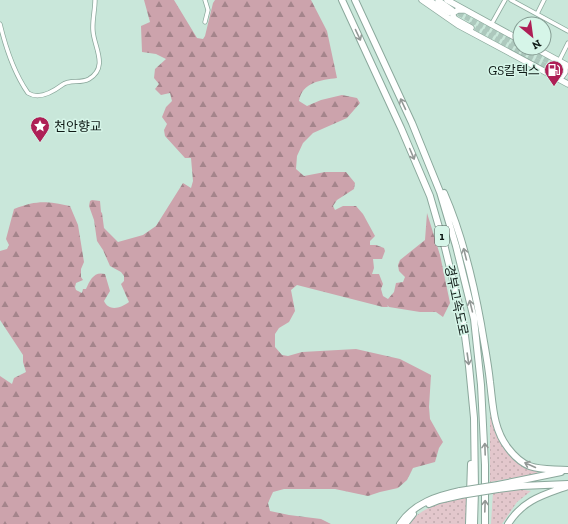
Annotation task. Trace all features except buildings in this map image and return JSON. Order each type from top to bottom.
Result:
[{"type":"highway","name":"경부고속도로","points":[[342,0],[401,128],[430,196],[445,248],[463,321],[469,366],[474,418],[474,524]]},
{"type":"highway","name":"경부고속도로","points":[[355,0],[412,123],[440,192],[456,246],[474,319],[483,411],[486,465],[485,524]]},
{"type":"highway","points":[[412,123],[450,207],[464,247],[486,353],[494,413],[499,432],[509,449],[521,461],[531,468],[568,471]]},
{"type":"highway","points":[[469,524],[474,418]]},
{"type":"highway","points":[[400,524],[410,512],[423,503],[438,496],[498,487],[568,471]]},
{"type":"highway","points":[[498,487],[568,485]]},
{"type":"highway","points":[[508,524],[517,511],[528,502],[568,485]]},
{"type":"highway","points":[[405,524],[413,514],[427,505],[461,493]]},
{"type":"main road","points":[[422,0],[458,25],[568,83]]},
{"type":"main road","points":[[429,0],[450,11],[438,0]]},
{"type":"main road","points":[[447,0],[512,36]]},
{"type":"main road","points":[[463,10],[454,12],[454,18],[501,48]]},
{"type":"main road","points":[[550,56],[568,66]]},
{"type":"main road","points":[[553,75],[561,76],[565,72],[564,66],[559,61]]},
{"type":"street","points":[[0,24],[12,63],[28,93],[37,95],[50,93],[68,82],[84,81],[96,72],[99,55],[93,31],[95,0]]},
{"type":"street","points":[[205,0],[208,10],[205,22]]},
{"type":"street","points":[[491,25],[505,0]]},
{"type":"street","points":[[511,0],[568,31]]},
{"type":"street","points":[[537,14],[544,0]]},
{"type":"street","points":[[559,61],[568,43]]},
{"type":"shaded area","points":[[490,407],[499,434],[509,454],[516,461],[538,473],[490,482]]},
{"type":"shaded area","points":[[510,488],[531,491],[517,502],[502,524],[491,524],[493,492]]},
{"type":"shaded area","points":[[467,497],[466,524],[408,524],[421,512],[428,508]]},
{"type":"green space","points":[[144,0],[174,0],[197,38],[203,39],[215,0],[311,0],[327,31],[337,78],[319,81],[308,86],[301,95],[299,101],[307,106],[321,100],[342,95],[357,98],[360,103],[347,118],[313,133],[303,143],[297,156],[296,169],[304,176],[325,172],[346,172],[355,183],[354,189],[337,200],[333,206],[335,210],[343,206],[356,206],[363,214],[375,236],[370,241],[370,245],[376,245],[384,248],[385,251],[382,259],[373,259],[374,268],[372,274],[379,274],[383,284],[381,289],[383,296],[388,299],[394,292],[396,283],[403,282],[405,277],[399,271],[398,265],[400,260],[425,240],[427,213],[440,255],[450,303],[443,317],[436,312],[420,312],[389,307],[387,305],[388,307],[383,307],[297,285],[291,290],[295,311],[289,322],[279,328],[275,334],[275,347],[282,355],[288,356],[302,352],[356,349],[400,359],[431,375],[429,407],[430,419],[443,442],[439,448],[435,462],[413,468],[407,480],[398,488],[368,496],[335,489],[284,489],[273,492],[268,503],[270,511],[321,519],[331,524],[0,524],[0,376],[12,384],[14,378],[26,372],[23,362],[23,355],[0,320],[0,251],[7,249],[9,245],[6,239],[14,209],[29,204],[42,202],[70,206],[78,225],[84,262],[81,269],[81,277],[83,280],[76,283],[76,290],[82,293],[83,289],[86,289],[95,275],[101,273],[105,274],[110,291],[104,301],[109,307],[115,308],[129,302],[121,284],[124,281],[124,276],[121,272],[110,266],[97,241],[94,220],[89,206],[90,201],[100,201],[104,228],[118,242],[143,235],[156,226],[183,183],[191,188],[193,181],[191,158],[185,158],[165,136],[164,130],[167,124],[162,117],[166,107],[172,101],[170,93],[161,95],[155,89],[159,84],[154,78],[155,69],[166,59],[156,54],[142,52],[141,26],[150,22]]},
{"type":"tunnel","points":[[452,10],[512,42]]},
{"type":"tunnel","points":[[469,24],[568,78]]},
{"type":"tunnel","points":[[539,56],[568,72]]},
{"type":"place","name":"GS칼텍스","points":[[554,87]]},
{"type":"place","name":"천안향교","points":[[40,143]]}]
